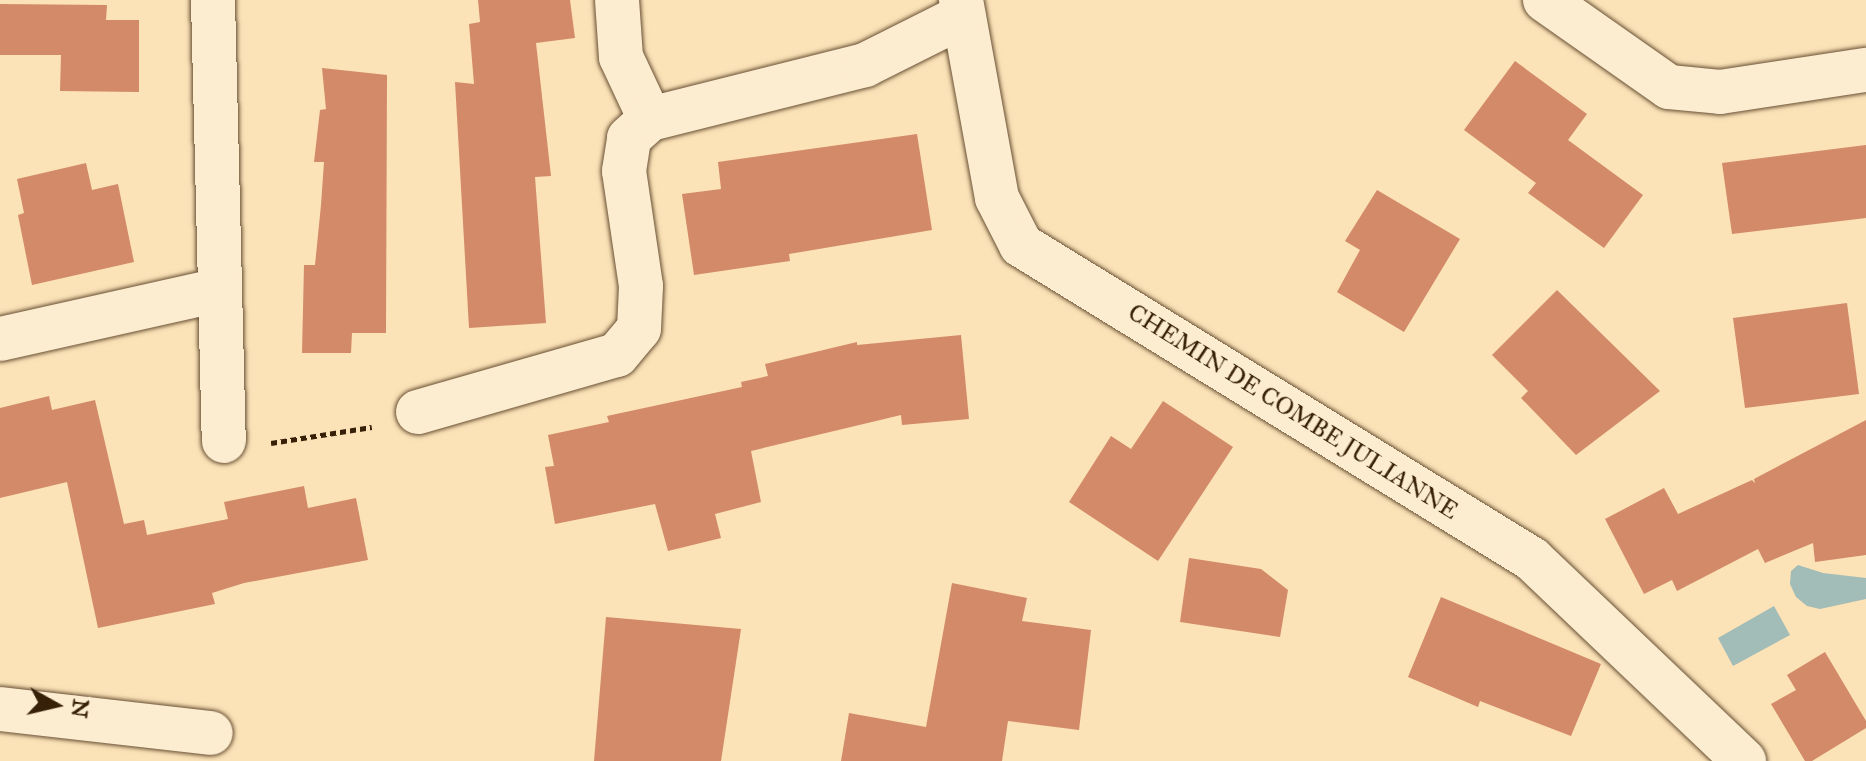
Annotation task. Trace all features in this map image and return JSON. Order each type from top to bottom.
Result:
[{"type":"street","points":[[213,0],[224,441]]},
{"type":"street","points":[[617,0],[621,57],[650,119]]},
{"type":"street","points":[[1545,0],[1669,87],[1720,92],[1866,70]]},
{"type":"street","points":[[418,412],[617,355],[639,329],[641,286],[624,171],[629,138],[650,119],[865,65],[962,8]]},
{"type":"street","name":"CHEMIN DE COMBE JULIANNE","points":[[962,8],[997,198],[1021,245],[1532,559],[1744,761]]},
{"type":"street","points":[[0,339],[220,290]]},
{"type":"street","points":[[0,709],[211,733]]},
{"type":"path","points":[[224,441],[284,444],[368,428],[418,412]]},
{"type":"water","points":[[1798,565],[1823,573],[1866,578],[1866,599],[1820,609],[1807,606],[1796,597],[1790,584],[1791,571]]},
{"type":"water","points":[[1774,606],[1790,635],[1733,666],[1718,638]]},
{"type":"building","points":[[478,0],[570,0],[575,38],[536,43],[551,176],[535,177],[546,323],[469,328],[455,82],[474,84],[469,24],[480,22]]},
{"type":"building","points":[[0,4],[107,5],[106,20],[139,20],[139,92],[60,91],[61,55],[0,55]]},
{"type":"building","points":[[1515,61],[1587,114],[1568,140],[1643,195],[1604,248],[1528,193],[1536,183],[1464,130]]},
{"type":"building","points":[[322,68],[387,75],[386,333],[352,333],[351,353],[302,353],[304,265],[315,265],[321,205],[324,162],[314,162],[320,110],[326,109]]},
{"type":"building","points":[[917,134],[932,230],[789,254],[790,261],[694,275],[682,194],[721,189],[718,162]]},
{"type":"building","points":[[1866,145],[1866,218],[1732,234],[1722,163]]},
{"type":"building","points":[[86,163],[92,190],[118,184],[134,262],[32,285],[18,215],[24,213],[17,179]]},
{"type":"building","points":[[1377,190],[1460,239],[1404,332],[1337,292],[1360,250],[1345,241]]},
{"type":"building","points":[[1557,290],[1660,391],[1576,455],[1521,398],[1528,391],[1492,355]]},
{"type":"building","points":[[1847,303],[1859,394],[1745,408],[1733,318]]},
{"type":"building","points":[[961,335],[969,419],[902,425],[901,415],[751,451],[761,502],[715,514],[721,538],[668,551],[655,504],[555,524],[545,467],[554,466],[548,435],[609,422],[607,416],[742,387],[741,382],[768,376],[765,364],[857,342],[857,345]]},
{"type":"building","points":[[49,396],[52,410],[95,400],[124,524],[144,520],[147,535],[228,519],[224,502],[304,486],[308,508],[356,498],[368,560],[244,583],[212,593],[215,604],[98,628],[67,482],[0,498],[0,408]]},
{"type":"building","points":[[1163,401],[1233,447],[1158,561],[1069,502],[1111,436],[1131,449]]},
{"type":"building","points":[[1866,420],[1866,555],[1815,562],[1813,543],[1765,563],[1758,549],[1677,591],[1672,580],[1644,594],[1605,519],[1664,488],[1678,514],[1752,480],[1755,483],[1754,479]]},
{"type":"building","points":[[1189,558],[1261,569],[1288,590],[1280,637],[1180,622]]},
{"type":"building","points":[[952,583],[1027,598],[1022,621],[1091,630],[1079,730],[1008,721],[1002,761],[841,761],[849,713],[926,727]]},
{"type":"building","points":[[1441,597],[1601,664],[1571,736],[1480,701],[1478,707],[1408,677]]},
{"type":"building","points":[[606,617],[741,629],[721,761],[594,761]]},
{"type":"building","points":[[1825,652],[1866,721],[1866,728],[1812,761],[1805,761],[1771,704],[1796,690],[1787,675]]}]
